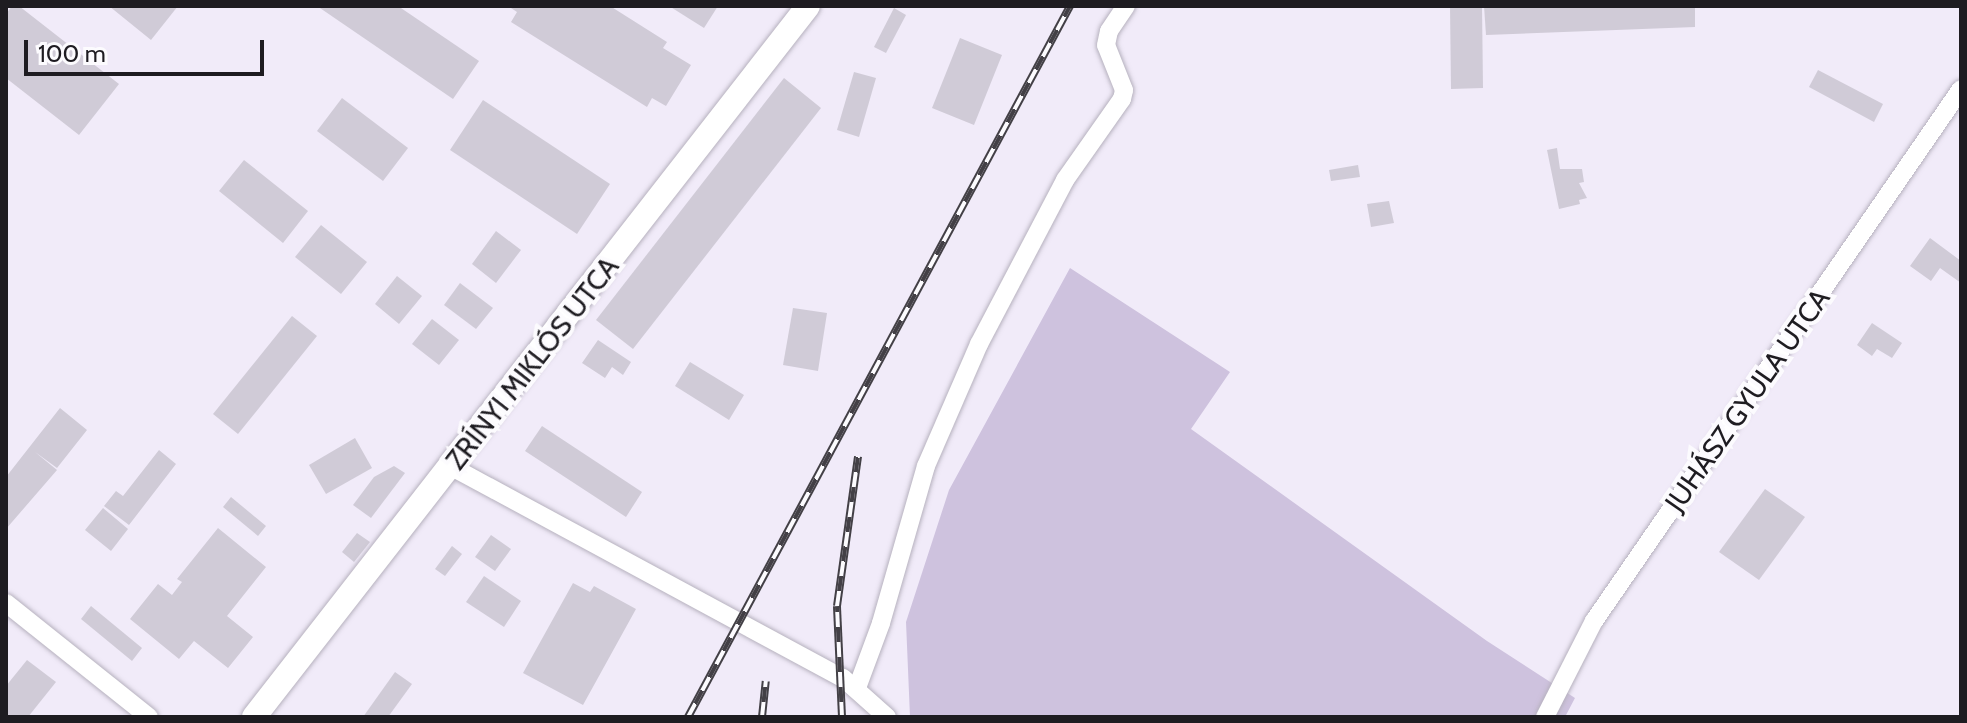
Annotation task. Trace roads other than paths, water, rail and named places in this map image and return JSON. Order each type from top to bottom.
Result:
[{"type":"main road","name":"ZRÍNYI MIKLÓS UTCA","points":[[254,717],[452,467],[808,6]]},
{"type":"street","points":[[857,688],[881,623],[901,544],[926,466],[979,344],[1065,180],[1122,99],[1124,90],[1106,45],[1109,31],[1126,6]]},
{"type":"street","name":"JUHÁSZ GYULA UTCA","points":[[1545,717],[1594,621],[1961,89]]},
{"type":"street","points":[[452,467],[857,688],[887,717]]},
{"type":"street","points":[[6,603],[149,717]]},
{"type":"railway","points":[[688,717],[1070,6]]},
{"type":"railway","points":[[842,717],[837,606],[858,456]]},
{"type":"railway","points":[[762,717],[766,681]]}]
